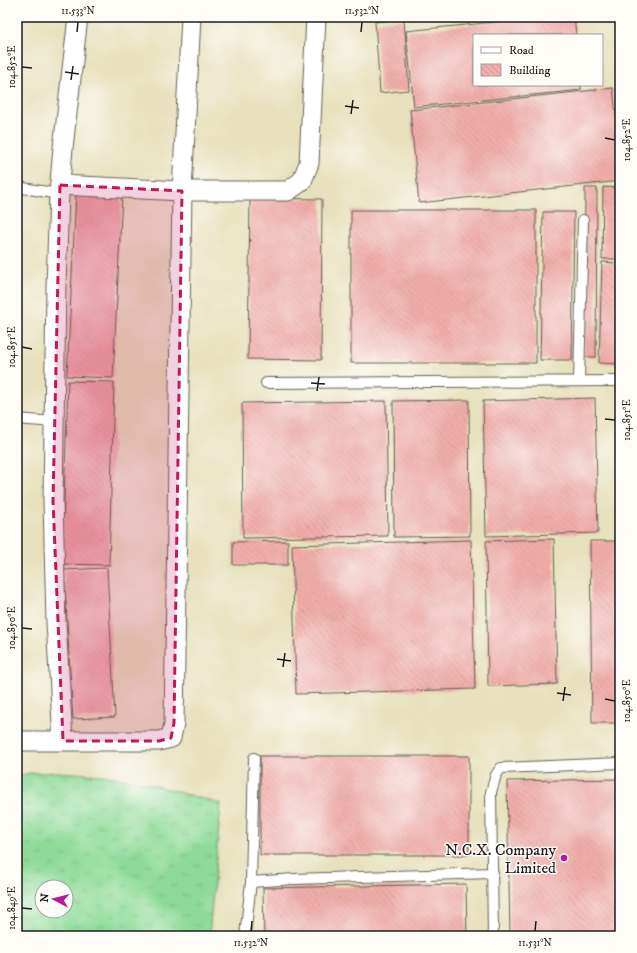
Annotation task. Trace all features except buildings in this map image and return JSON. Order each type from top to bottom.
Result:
[{"type":"street","points":[[62,741],[56,622],[53,501],[56,288],[63,148],[78,17]]},
{"type":"street","points":[[17,741],[159,741],[171,738],[174,723],[182,191],[191,17]]},
{"type":"street","points":[[60,190],[288,191],[302,181],[309,163],[316,17]]},
{"type":"lane","points":[[17,187],[60,190]]},
{"type":"lane","points":[[579,382],[583,220]]},
{"type":"lane","points":[[266,383],[620,381]]},
{"type":"lane","points":[[17,419],[54,422]]},
{"type":"lane","points":[[245,936],[251,882],[254,758]]},
{"type":"lane","points":[[493,936],[491,792],[496,775],[501,768],[620,764]]},
{"type":"lane","points":[[251,882],[302,878],[493,873]]},
{"type":"highlighted area","points":[[60,185],[182,191],[174,723],[171,738],[159,741],[63,741],[53,501]]},
{"type":"green space","points":[[58,772],[102,775],[142,782],[221,804],[209,936],[17,936],[17,776],[30,773]]},
{"type":"place","name":"N.C.X. Company Limited","points":[[564,858]]}]
